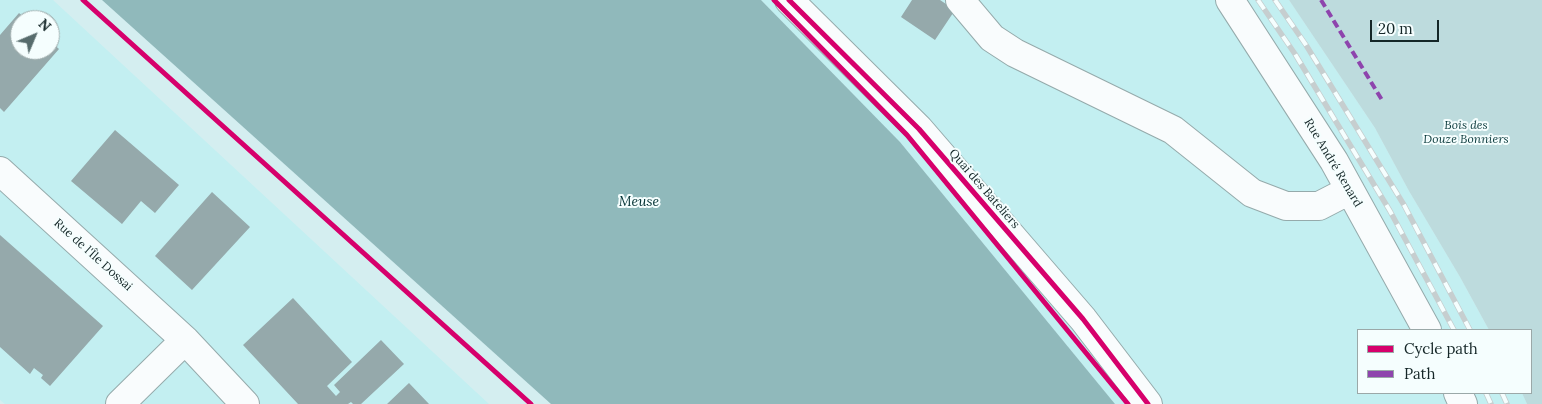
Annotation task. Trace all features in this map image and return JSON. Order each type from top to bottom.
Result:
[{"type":"street","name":"Quai des Bateliers","points":[[789,0],[919,129],[1083,319],[1148,404]]},
{"type":"street","points":[[960,0],[992,38],[1015,53],[1173,130],[1252,193],[1286,206],[1319,206],[1350,190]]},
{"type":"street","name":"Rue André Renard","points":[[1230,0],[1334,161],[1426,329]]},
{"type":"street","name":"Rue de l'Île Dossai","points":[[0,171],[185,340],[245,404]]},
{"type":"street","points":[[120,404],[185,340]]},
{"type":"shaded area","points":[[0,0],[53,0],[489,404],[5,404],[0,400]]},
{"type":"shaded area","points":[[761,0],[1289,0],[1375,128],[1488,329],[1357,329],[1357,394],[1522,394],[1527,404],[1115,404],[900,142]]},
{"type":"green space","name":"Bois des Douze Bonniers","points":[[1289,0],[1542,0],[1542,404],[1527,404],[1522,394],[1532,394],[1532,329],[1488,329],[1375,128]]},
{"type":"water","name":"Meuse","points":[[102,0],[761,0],[900,142],[1115,404],[551,404]]},
{"type":"building","points":[[912,0],[940,0],[955,10],[935,40],[901,17]]},
{"type":"building","points":[[10,23],[10,60],[49,60],[4,112],[0,108],[0,35]]},
{"type":"building","points":[[115,130],[179,185],[155,213],[141,201],[122,224],[71,181]]},
{"type":"building","points":[[212,192],[250,227],[192,290],[155,256]]},
{"type":"building","points":[[0,235],[103,326],[50,386],[41,378],[43,375],[34,368],[30,374],[0,347]]},
{"type":"building","points":[[293,298],[352,362],[327,386],[336,396],[340,392],[334,385],[381,340],[404,364],[361,404],[353,404],[351,402],[348,404],[298,404],[243,345]]},
{"type":"building","points":[[409,383],[429,404],[387,404]]},
{"type":"railway","points":[[1258,0],[1295,54],[1390,211],[1453,329]]},
{"type":"railway","points":[[1275,0],[1306,45],[1404,205],[1469,329]]},
{"type":"railway","points":[[1486,394],[1491,404]]},
{"type":"railway","points":[[1502,394],[1507,404]]},
{"type":"marked path","points":[[1321,0],[1382,100]]},
{"type":"cycle path","points":[[83,0],[531,404]]},
{"type":"cycle path","points":[[774,0],[907,135],[1128,404]]},
{"type":"cycle path","points":[[789,0],[919,129],[1083,319],[1148,404]]}]
